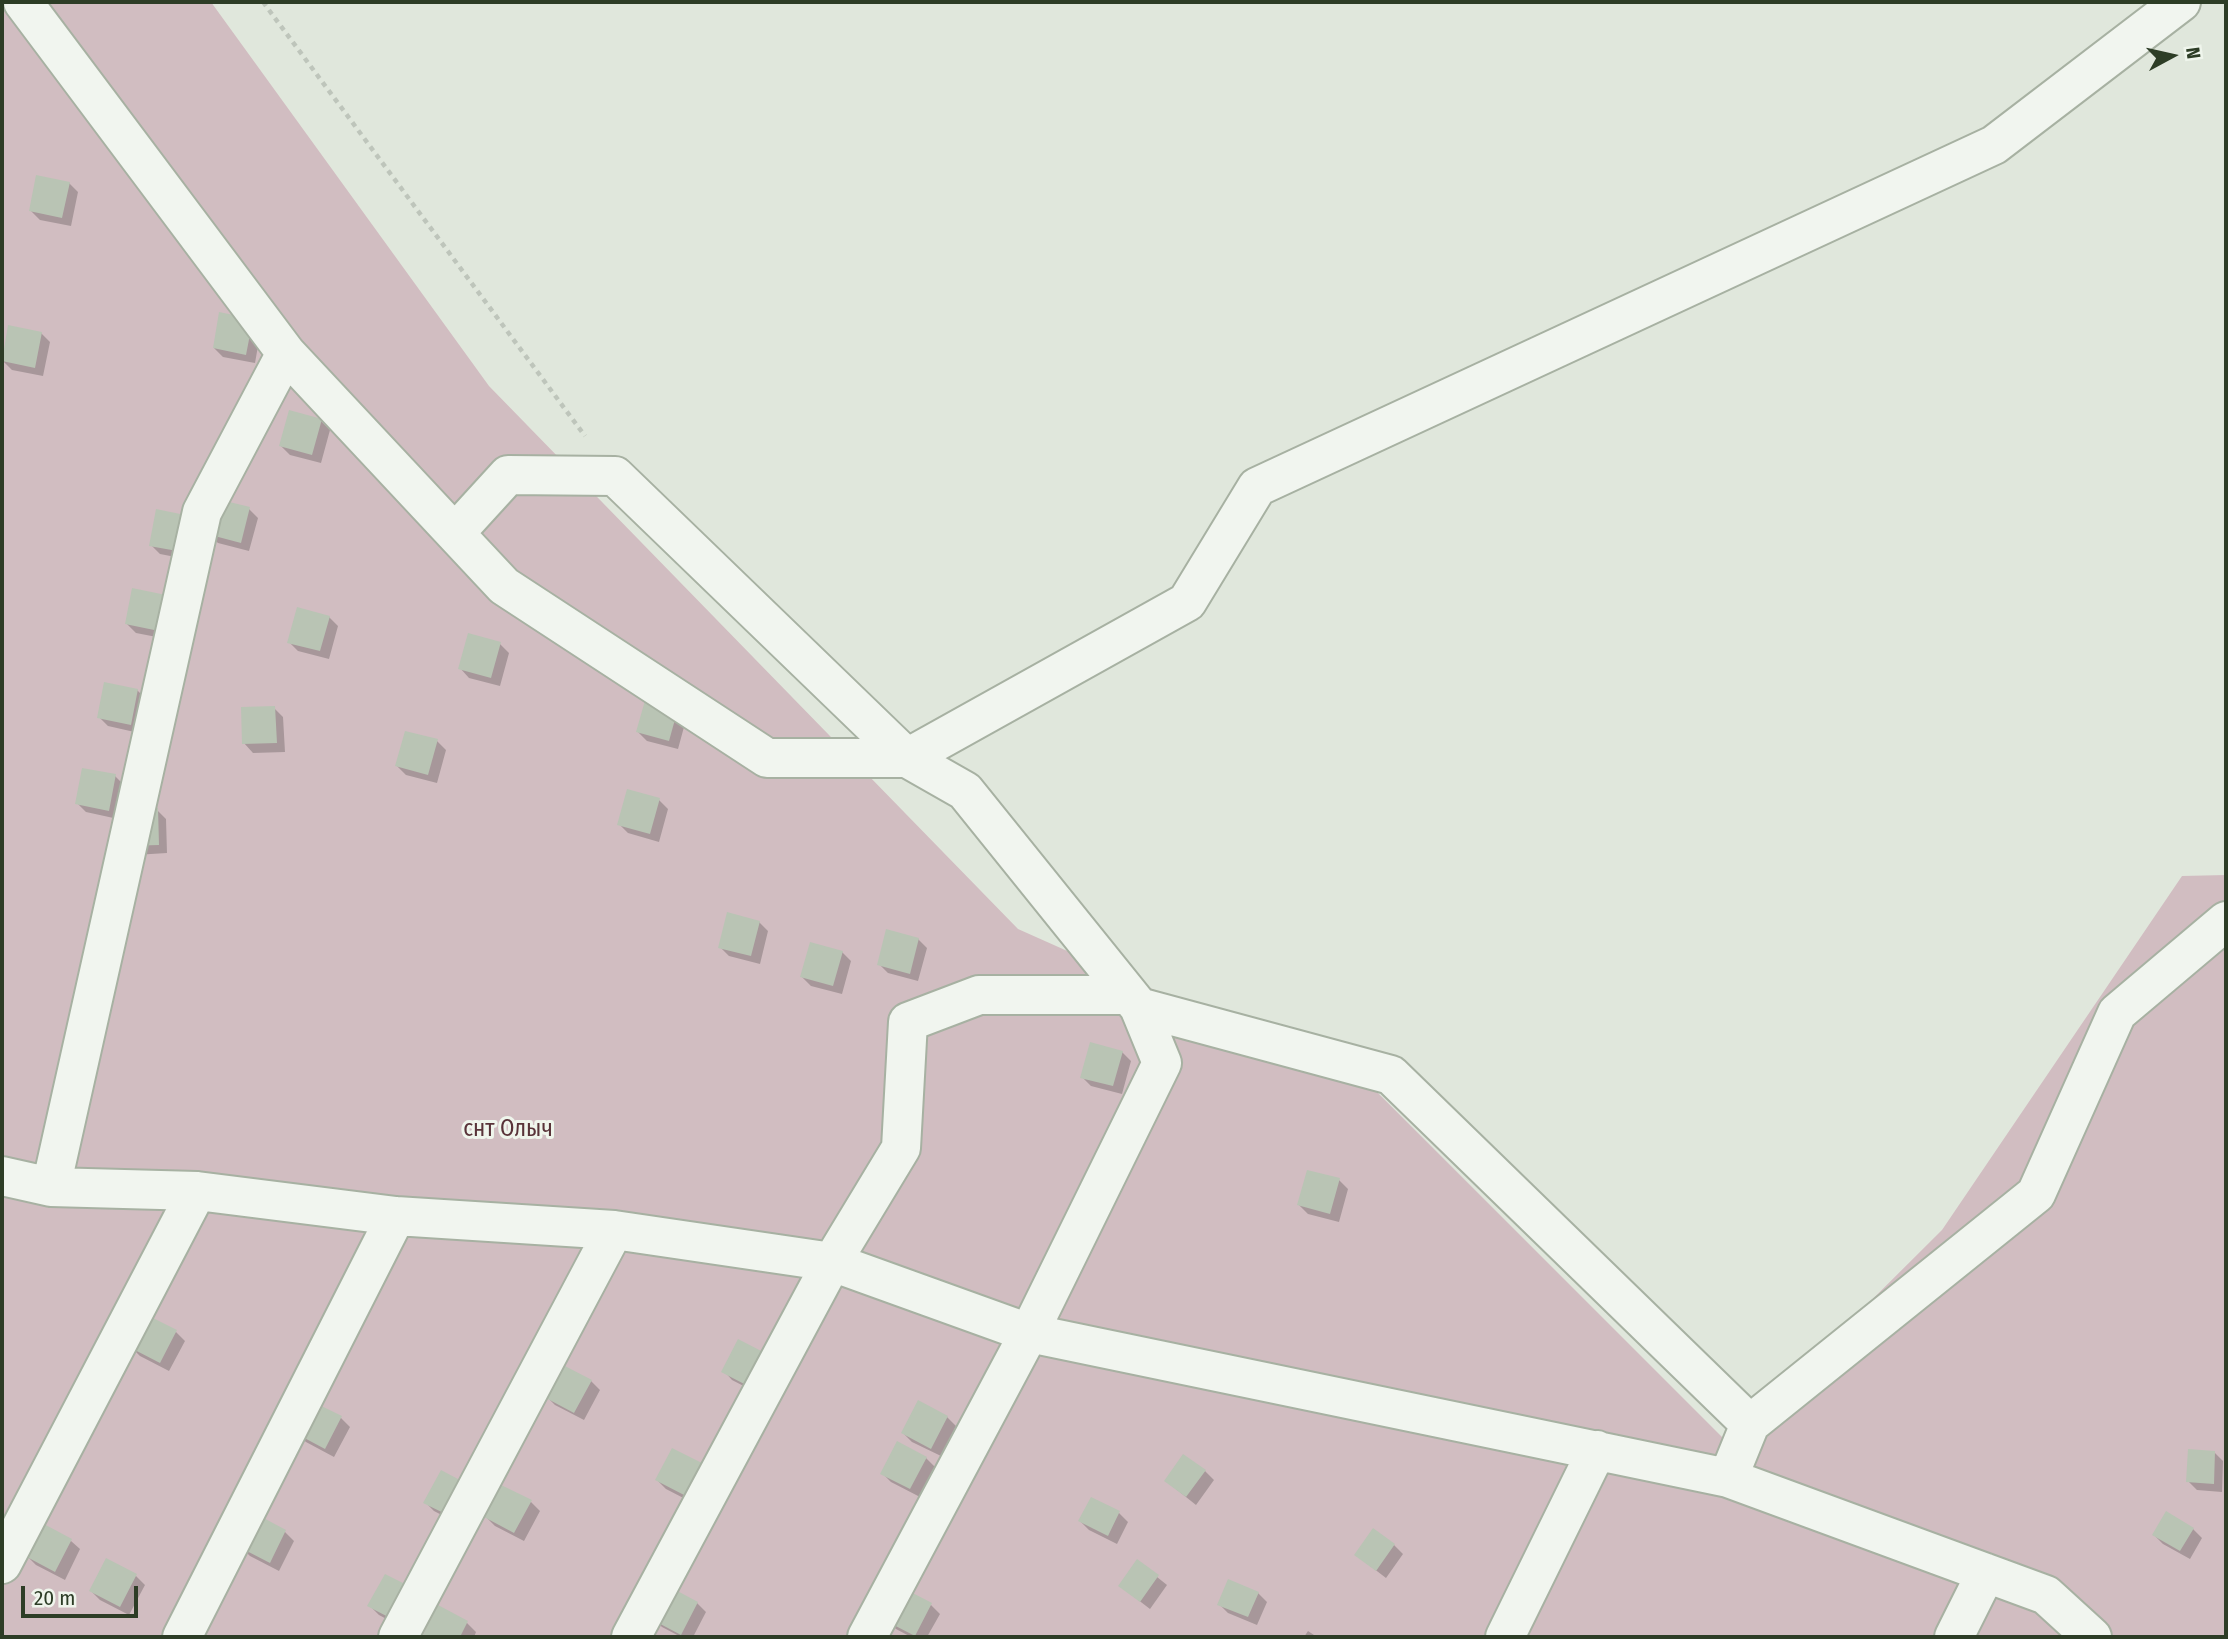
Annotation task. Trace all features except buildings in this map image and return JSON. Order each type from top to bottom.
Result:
[{"type":"street","points":[[23,2],[286,353],[504,586],[766,758],[907,758],[1186,602],[1257,487],[1994,145],[2181,2]]},
{"type":"street","points":[[51,1187],[202,512],[286,353]]},
{"type":"street","points":[[455,533],[508,475],[615,476],[907,758],[965,791],[1134,1001],[1162,1063],[1029,1333],[867,1637]]},
{"type":"street","points":[[1728,1478],[1749,1424],[2036,1194],[2116,1013],[2226,922]]},
{"type":"street","points":[[631,1637],[832,1262],[901,1148],[908,1022],[979,995],[1134,1001],[1391,1075],[1749,1424]]},
{"type":"street","points":[[2,1176],[51,1187],[197,1191],[396,1216],[614,1230],[832,1262],[1029,1333],[1728,1478],[2046,1595],[2092,1637]]},
{"type":"street","points":[[2,1564],[197,1191]]},
{"type":"street","points":[[182,1637],[396,1216]]},
{"type":"street","points":[[398,1637],[614,1230]]},
{"type":"street","points":[[1505,1637],[1597,1450]]},
{"type":"street","points":[[1954,1637],[1986,1573]]},
{"type":"path","points":[[263,2],[615,476]]},
{"type":"green space","name":"снт Олыч","points":[[2,2],[211,2],[489,386],[1018,929],[1372,1087],[1728,1443],[1942,1230],[2182,876],[2226,875],[2226,1637],[2,1637]]}]
